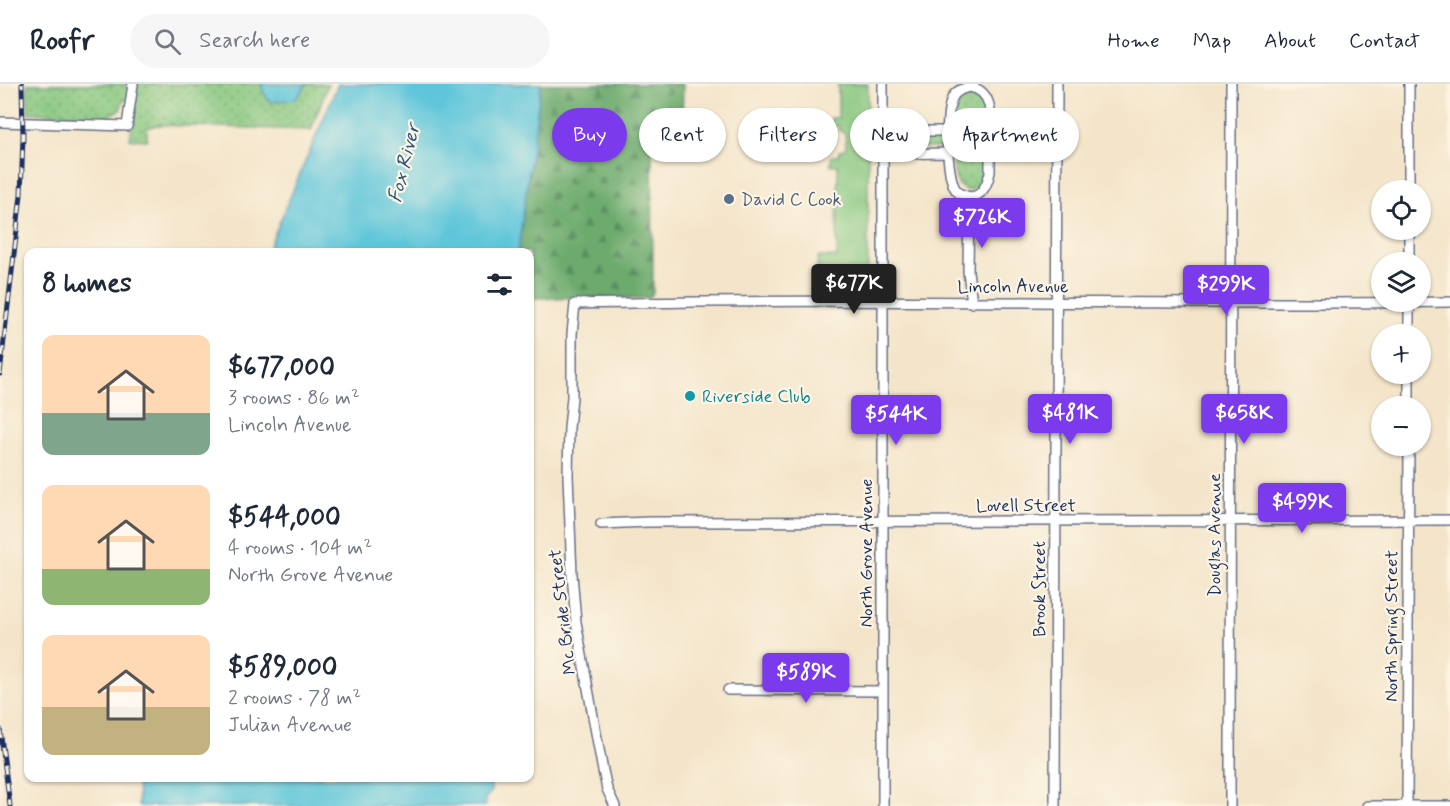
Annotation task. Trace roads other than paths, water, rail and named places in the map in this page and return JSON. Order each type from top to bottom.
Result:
[{"type":"street","points":[[0,122],[127,126],[133,84]]},
{"type":"street","name":"North Grove Avenue","points":[[883,84],[883,108]]},
{"type":"street","name":"Brook Street","points":[[1057,84],[1057,108]]},
{"type":"street","name":"Douglas Avenue","points":[[1230,806],[1231,84]]},
{"type":"street","points":[[1409,84],[1409,180]]},
{"type":"street","points":[[949,108],[953,96],[970,85],[980,90],[987,98],[990,108]]},
{"type":"street","name":"North Grove Avenue","points":[[883,162],[883,806]]},
{"type":"street","points":[[949,162],[951,178],[956,190],[969,197],[981,194],[987,185],[990,162]]},
{"type":"street","name":"Brook Street","points":[[1055,806],[1057,162]]},
{"type":"street","points":[[969,197],[968,271],[972,303]]},
{"type":"street","name":"Lincoln Avenue","points":[[575,304],[1371,302]]},
{"type":"street","name":"Lincoln Avenue","points":[[1431,302],[1450,302]]},
{"type":"street","name":"Mc Bride Street","points":[[575,304],[568,476],[572,574],[576,622],[602,766],[607,789],[615,806]]},
{"type":"street","name":"North Spring Street","points":[[1407,806],[1409,456]]},
{"type":"street","name":"Lovell Street","points":[[601,525],[648,522],[1450,520]]},
{"type":"street","points":[[728,690],[883,691]]},
{"type":"street","points":[[1367,806],[1450,806]]},
{"type":"water","points":[[261,84],[307,84],[296,99],[270,102]]},
{"type":"water","name":"Fox River","points":[[338,84],[541,84],[519,248],[269,248]]},
{"type":"water","points":[[137,782],[483,782],[491,784],[491,792],[485,798],[486,806],[138,806]]},
{"type":"railway","points":[[0,374],[21,195],[22,84]]},
{"type":"railway","points":[[0,729],[10,806]]},
{"type":"place","name":"David C Cook","points":[[729,199]]},
{"type":"place","name":"Riverside Club","points":[[690,396]]}]
